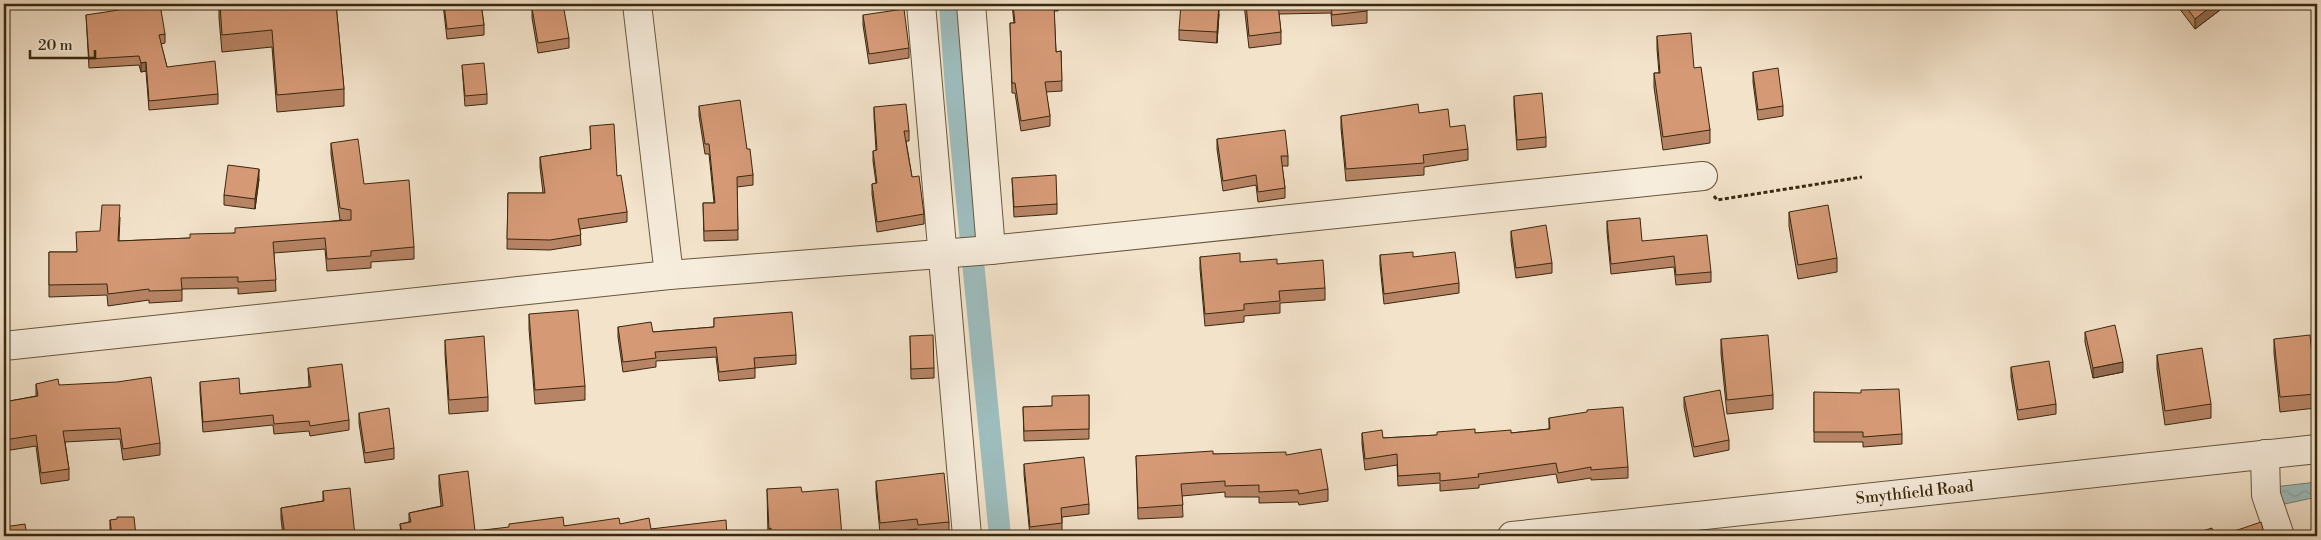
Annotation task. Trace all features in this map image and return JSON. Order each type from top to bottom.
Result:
[{"type":"street","points":[[637,4],[669,275]]},
{"type":"street","points":[[921,4],[967,536]]},
{"type":"street","points":[[971,4],[991,250]]},
{"type":"street","points":[[4,346],[669,275],[991,250],[1703,176]]},
{"type":"street","name":"Smythfield Road","points":[[1512,536],[2317,449]]},
{"type":"street","points":[[2265,454],[2266,495],[2280,536]]},
{"type":"path","points":[[1703,176],[1717,200],[1862,177]]},
{"type":"water","points":[[2317,482],[2317,497],[2280,505],[2274,487]]},
{"type":"building","points":[[160,4],[165,34],[159,35],[167,67],[215,61],[218,94],[149,101],[146,62],[141,63],[139,56],[89,59],[86,15]]},
{"type":"building","points":[[220,4],[336,4],[344,89],[277,95],[272,30],[222,35]]},
{"type":"building","points":[[444,4],[481,4],[484,25],[447,29]]},
{"type":"building","points":[[563,4],[569,38],[538,43],[532,8]]},
{"type":"building","points":[[1013,4],[1054,4],[1056,52],[1061,51],[1062,81],[1045,82],[1050,116],[1021,121],[1015,83],[1012,83],[1010,23],[1015,23]]},
{"type":"building","points":[[1181,4],[1219,4],[1217,32],[1179,30]]},
{"type":"building","points":[[1246,4],[1278,4],[1281,32],[1249,36]]},
{"type":"building","points":[[1331,4],[1367,4],[1367,11],[1332,15]]},
{"type":"building","points":[[2184,4],[2214,4],[2195,19]]},
{"type":"building","points":[[904,9],[909,48],[869,54],[863,15]]},
{"type":"building","points":[[1691,33],[1694,68],[1701,67],[1710,130],[1663,137],[1654,73],[1660,73],[1657,36]]},
{"type":"building","points":[[484,63],[487,94],[465,96],[462,65]]},
{"type":"building","points":[[1778,68],[1783,106],[1758,110],[1753,72]]},
{"type":"building","points":[[1542,93],[1546,137],[1517,140],[1514,96]]},
{"type":"building","points":[[740,100],[753,175],[737,177],[738,230],[704,231],[703,203],[715,203],[709,144],[705,144],[699,106]]},
{"type":"building","points":[[906,104],[909,131],[904,131],[912,177],[919,176],[924,214],[877,222],[872,184],[877,183],[873,151],[877,150],[874,107]]},
{"type":"building","points":[[1418,104],[1419,113],[1448,109],[1450,127],[1465,125],[1468,149],[1423,155],[1424,163],[1346,169],[1341,116]]},
{"type":"building","points":[[614,124],[617,176],[621,175],[627,212],[578,219],[581,235],[550,240],[507,239],[508,193],[545,193],[540,157],[591,149],[590,126]]},
{"type":"building","points":[[1285,130],[1288,156],[1281,156],[1285,188],[1258,192],[1256,175],[1223,181],[1217,139]]},
{"type":"building","points":[[358,139],[364,184],[409,180],[414,247],[371,251],[371,256],[327,259],[325,238],[273,242],[276,280],[238,282],[238,277],[181,278],[182,290],[149,291],[149,289],[108,294],[107,284],[49,285],[49,252],[77,252],[76,232],[100,231],[102,205],[120,205],[118,241],[190,238],[190,234],[235,233],[235,228],[351,220],[351,210],[340,208],[331,143]]},
{"type":"building","points":[[228,165],[259,169],[255,199],[224,195]]},
{"type":"building","points":[[1056,175],[1057,204],[1014,207],[1012,178]]},
{"type":"building","points":[[1828,205],[1837,258],[1798,265],[1789,212]]},
{"type":"building","points":[[1640,218],[1642,241],[1707,235],[1711,272],[1676,275],[1674,256],[1611,264],[1607,221]]},
{"type":"building","points":[[1546,225],[1552,263],[1516,268],[1511,231]]},
{"type":"building","points":[[1413,252],[1413,257],[1455,252],[1459,283],[1384,294],[1380,255]]},
{"type":"building","points":[[1240,253],[1240,262],[1277,259],[1277,264],[1323,260],[1325,288],[1279,291],[1280,301],[1244,304],[1244,310],[1205,314],[1200,257]]},
{"type":"building","points":[[578,310],[585,386],[535,390],[529,314]]},
{"type":"building","points":[[792,312],[796,355],[754,358],[755,368],[719,372],[716,347],[655,352],[656,358],[623,362],[618,327],[651,322],[653,332],[714,327],[714,318]]},
{"type":"building","points":[[2115,325],[2123,362],[2093,368],[2085,332]]},
{"type":"building","points":[[933,335],[934,368],[911,369],[910,336]]},
{"type":"building","points":[[1768,335],[1773,395],[1727,400],[1721,339]]},
{"type":"building","points":[[2310,335],[2316,394],[2280,397],[2274,339]]},
{"type":"building","points":[[484,336],[488,397],[449,400],[445,340]]},
{"type":"building","points":[[2202,348],[2211,404],[2165,411],[2157,355]]},
{"type":"building","points":[[2049,361],[2056,404],[2018,410],[2011,367]]},
{"type":"building","points":[[342,364],[349,420],[310,426],[309,421],[274,424],[273,415],[203,422],[200,382],[239,378],[240,394],[311,387],[308,368]]},
{"type":"building","points":[[151,377],[160,443],[123,449],[120,428],[63,431],[69,469],[41,473],[36,435],[4,440],[4,402],[38,396],[36,384],[58,379],[59,385],[117,382]]},
{"type":"building","points":[[1899,389],[1902,434],[1863,437],[1863,432],[1814,432],[1814,392],[1861,393],[1861,390]]},
{"type":"building","points":[[1720,390],[1729,440],[1694,447],[1684,397]]},
{"type":"building","points":[[1089,395],[1089,429],[1024,431],[1023,407],[1052,406],[1052,396]]},
{"type":"building","points":[[1623,407],[1628,467],[1591,470],[1591,467],[1558,473],[1556,463],[1478,474],[1479,477],[1440,481],[1440,473],[1398,476],[1397,454],[1365,459],[1362,433],[1382,430],[1383,438],[1437,435],[1437,432],[1475,429],[1475,433],[1511,430],[1511,433],[1550,429],[1549,418],[1587,412],[1587,410]]},
{"type":"building","points":[[389,408],[394,448],[365,453],[359,413]]},
{"type":"building","points":[[1321,449],[1328,489],[1299,494],[1298,490],[1259,492],[1259,485],[1225,486],[1225,481],[1181,484],[1183,505],[1138,508],[1136,456],[1213,451],[1213,454],[1286,452],[1286,455]]},
{"type":"building","points":[[1084,457],[1089,504],[1061,508],[1062,523],[1030,527],[1024,464]]},
{"type":"building","points":[[468,471],[475,531],[509,527],[509,524],[563,517],[564,526],[619,518],[620,524],[649,518],[651,529],[726,520],[727,536],[403,536],[400,524],[411,522],[409,513],[443,506],[439,475]]},
{"type":"building","points":[[944,473],[949,522],[918,525],[917,519],[880,523],[876,481]]},
{"type":"building","points":[[801,487],[802,492],[838,489],[842,536],[771,536],[767,489]]},
{"type":"building","points":[[350,488],[355,536],[285,536],[281,508],[324,501],[323,491]]},
{"type":"building","points":[[117,517],[134,517],[136,536],[112,536],[110,520],[117,519]]},
{"type":"building","points":[[2261,522],[2265,536],[2220,536]]},
{"type":"building","points":[[25,524],[27,536],[4,536],[4,527]]},
{"type":"building","points":[[2212,528],[2214,536],[2197,536],[2196,533]]},
{"type":"waterway","points":[[950,4],[956,89],[1000,536]]}]
